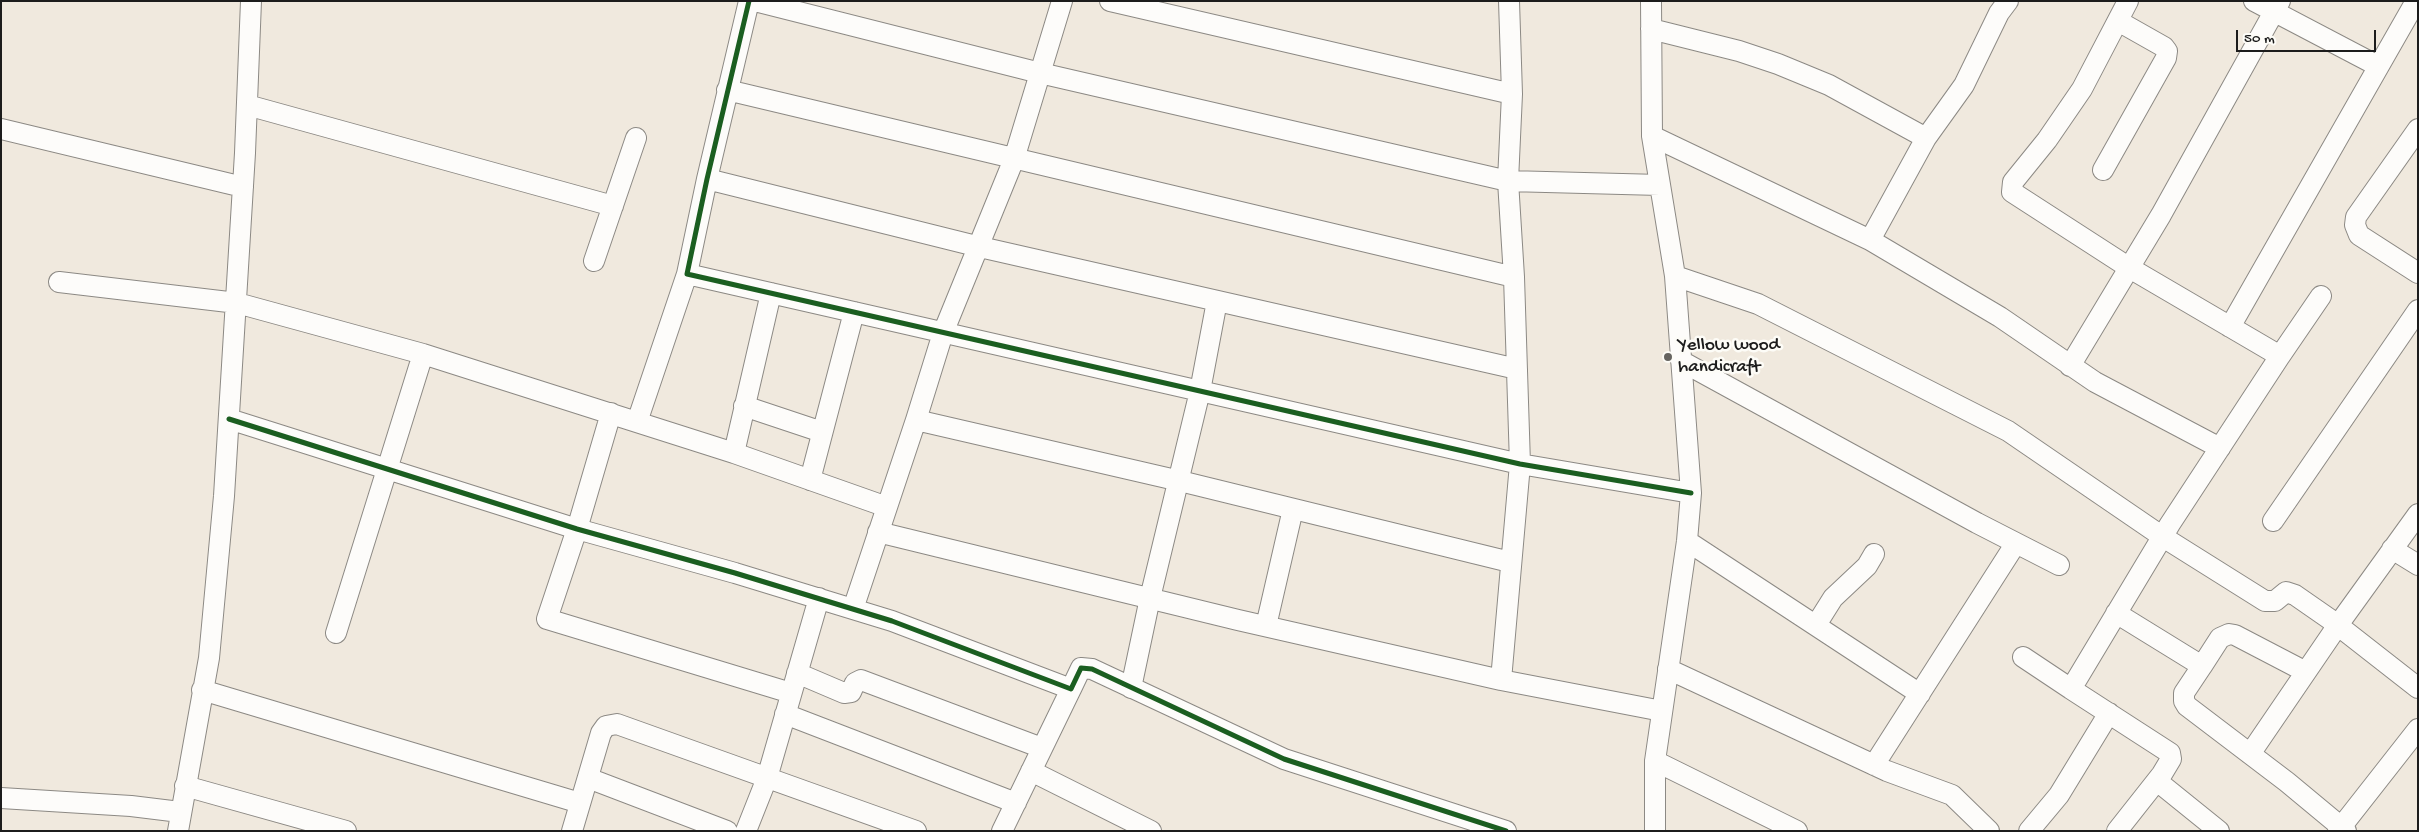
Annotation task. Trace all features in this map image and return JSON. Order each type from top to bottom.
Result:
[{"type":"street","points":[[1,798],[131,806],[179,822],[210,639],[237,303],[252,1]]},
{"type":"street","points":[[638,422],[687,274],[706,179],[749,1]]},
{"type":"street","points":[[755,1],[1040,73],[1508,181],[1660,184]]},
{"type":"street","points":[[853,609],[943,333],[980,247],[1014,159],[1062,1]]},
{"type":"street","points":[[1110,1],[1512,94]]},
{"type":"street","points":[[1501,680],[1520,464],[1514,277],[1508,181],[1512,94],[1509,1]]},
{"type":"street","points":[[1651,1],[1652,136],[1675,276],[1692,493],[1687,541],[1655,761],[1655,831]]},
{"type":"street","points":[[2128,1],[2082,89],[2047,140],[2014,182],[2012,192],[2128,267],[2280,356]]},
{"type":"street","points":[[2254,1],[2277,7],[2378,66]]},
{"type":"street","points":[[2230,326],[2416,1]]},
{"type":"street","points":[[1870,240],[1926,138],[1964,85],[2005,2]]},
{"type":"street","points":[[2070,366],[2161,215],[2277,7]]},
{"type":"street","points":[[2103,170],[2166,58],[2167,51],[2164,47],[2118,21]]},
{"type":"street","points":[[1651,29],[1739,51],[1778,64],[1829,85],[1926,138]]},
{"type":"street","points":[[727,90],[1514,277]]},
{"type":"street","points":[[247,105],[613,206]]},
{"type":"street","points":[[1,129],[243,188]]},
{"type":"street","points":[[1652,136],[1870,240],[2000,317],[2070,366],[2121,397],[2220,448]]},
{"type":"street","points":[[594,261],[636,138]]},
{"type":"street","points":[[2415,138],[2356,217],[2355,224],[2359,235],[2418,273]]},
{"type":"street","points":[[706,179],[980,247],[1517,369]]},
{"type":"street","points":[[687,274],[1520,464],[1692,493]]},
{"type":"street","points":[[1675,276],[1758,304],[2008,431],[2162,537],[2265,601],[2275,601],[2283,593],[2290,592],[2338,625],[2418,688]]},
{"type":"street","points":[[59,282],[237,303],[423,354],[611,413],[734,453],[887,507]]},
{"type":"street","points":[[734,453],[771,293]]},
{"type":"street","points":[[2071,689],[2162,537],[2321,296]]},
{"type":"street","points":[[1132,688],[1150,598],[1180,481],[1200,392],[1217,301]]},
{"type":"street","points":[[2273,521],[2418,310]]},
{"type":"street","points":[[810,480],[854,312]]},
{"type":"street","points":[[336,633],[423,354]]},
{"type":"street","points":[[1681,361],[2059,565]]},
{"type":"street","points":[[744,406],[822,432]]},
{"type":"street","points":[[611,413],[577,529],[547,619],[791,693]]},
{"type":"street","points":[[228,419],[577,529],[819,598],[892,621],[1071,689]]},
{"type":"street","points":[[916,420],[1180,481],[1510,562]]},
{"type":"street","points":[[1266,626],[1293,509]]},
{"type":"street","points":[[2250,754],[2338,625],[2418,514]]},
{"type":"street","points":[[878,532],[1266,626],[1501,680],[1662,711]]},
{"type":"street","points":[[1687,541],[1920,694]]},
{"type":"street","points":[[1874,765],[2016,543]]},
{"type":"street","points":[[2392,549],[2418,566]]},
{"type":"street","points":[[1816,625],[1841,588],[1859,574],[1874,554]]},
{"type":"street","points":[[746,831],[767,778],[819,598]]},
{"type":"street","points":[[2116,613],[2202,666]]},
{"type":"street","points":[[2306,672],[2235,635],[2229,634],[2220,638],[2184,693],[2184,701],[2192,710],[2250,754],[2342,829],[2418,729]]},
{"type":"street","points":[[2022,657],[2170,754],[2171,759],[2157,781],[2117,831]]},
{"type":"street","points":[[1002,831],[1081,668],[1087,667],[1284,759],[1506,831]]},
{"type":"street","points":[[1668,669],[1874,765],[1952,795],[1989,831]]},
{"type":"street","points":[[797,673],[844,693],[850,692],[855,683],[861,680],[1042,748]]},
{"type":"street","points":[[202,690],[580,803]]},
{"type":"street","points":[[2029,831],[2059,795],[2109,713]]},
{"type":"street","points":[[785,714],[1016,803]]},
{"type":"street","points":[[572,831],[601,733],[606,726],[617,724],[916,831]]},
{"type":"street","points":[[1655,761],[1797,831]]},
{"type":"street","points":[[1031,771],[1151,831]]},
{"type":"street","points":[[588,778],[727,831]]},
{"type":"street","points":[[2157,781],[2219,831]]},
{"type":"street","points":[[185,786],[346,831]]},
{"type":"cycle path","points":[[749,1],[707,179],[687,274],[1520,464],[1691,493]]},
{"type":"cycle path","points":[[229,419],[577,529],[735,573],[892,621],[1071,689],[1081,668],[1092,669],[1284,759],[1506,831]]},
{"type":"place","name":"Yellow wood handicraft","points":[[1668,357]]}]
